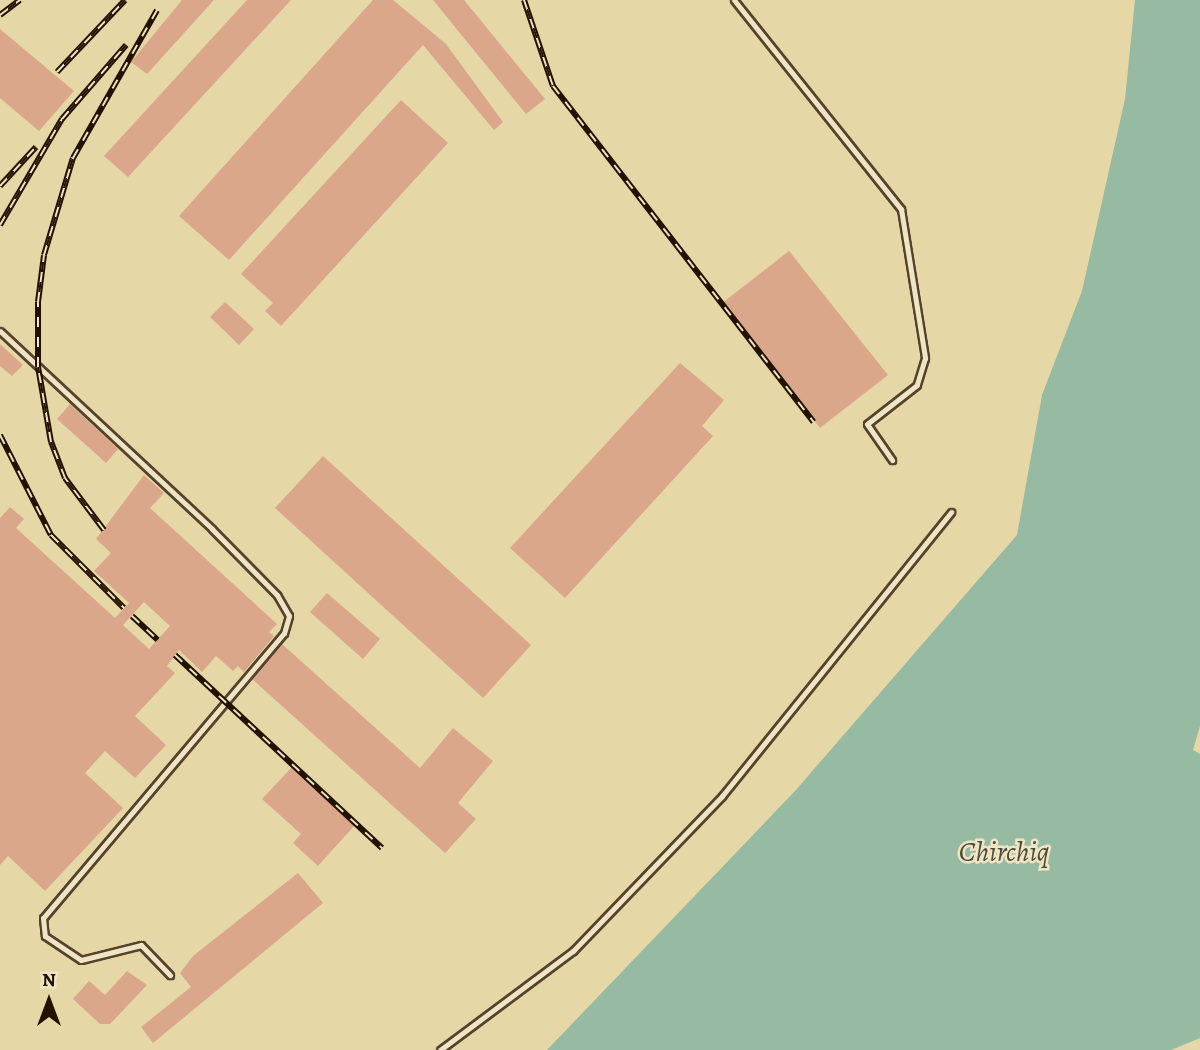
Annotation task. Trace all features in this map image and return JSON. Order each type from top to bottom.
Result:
[{"type":"lane","points":[[734,0],[901,209],[925,358],[917,384],[867,424],[892,460]]},
{"type":"lane","points":[[0,331],[221,539],[277,595],[289,616],[284,634],[43,918],[45,936],[81,960],[141,945],[170,975]]},
{"type":"lane","points":[[440,1050],[573,951],[722,796],[951,512]]},
{"type":"water","name":"Chirchiq","points":[[1135,0],[1200,0],[1200,726],[1193,750],[1200,754],[1200,1038],[1171,1050],[547,1050],[795,791],[1017,535],[1042,395],[1082,291],[1125,99]]},
{"type":"building","points":[[182,0],[214,0],[147,74],[131,62]]},
{"type":"building","points":[[247,0],[291,0],[128,177],[104,156]]},
{"type":"building","points":[[373,0],[393,0],[446,44],[503,122],[494,130],[423,45],[229,260],[179,216]]},
{"type":"building","points":[[433,0],[464,0],[545,99],[526,114]]},
{"type":"building","points":[[0,29],[74,91],[39,131],[0,98]]},
{"type":"building","points":[[401,100],[448,143],[281,326],[265,311],[273,303],[241,274]]},
{"type":"building","points":[[789,251],[888,375],[820,428],[721,304]]},
{"type":"building","points":[[225,302],[254,329],[239,345],[210,317]]},
{"type":"building","points":[[0,344],[23,365],[12,376],[0,366]]},
{"type":"building","points":[[680,363],[724,400],[702,426],[713,436],[565,598],[510,548]]},
{"type":"building","points":[[70,404],[118,449],[106,463],[57,419]]},
{"type":"building","points":[[323,456],[531,645],[483,698],[275,508]]},
{"type":"building","points":[[144,475],[164,493],[150,508],[277,624],[269,632],[274,636],[244,672],[238,666],[233,671],[216,656],[202,672],[179,650],[167,666],[175,673],[135,716],[166,745],[135,778],[105,751],[85,773],[123,808],[45,891],[8,856],[0,865],[0,518],[10,507],[24,519],[16,528],[115,618],[129,603],[94,571],[111,553],[96,539]],"holes":[[[144,602],[170,626],[149,649],[123,625]]]},
{"type":"building","points":[[327,593],[380,639],[363,659],[310,612]]},
{"type":"building","points":[[282,644],[420,768],[453,728],[493,761],[458,803],[476,819],[445,853],[252,679]]},
{"type":"building","points":[[292,767],[355,825],[318,866],[293,843],[301,834],[262,799]]},
{"type":"building","points":[[298,873],[323,903],[153,1043],[141,1027],[191,987],[180,973],[193,956]]},
{"type":"building","points":[[127,971],[147,985],[110,1024],[100,1024],[73,999],[89,981],[105,995]]},
{"type":"railway","points":[[0,15],[20,0]]},
{"type":"railway","points":[[57,72],[125,0]]},
{"type":"railway","points":[[524,0],[553,86],[814,422]]},
{"type":"railway","points":[[104,530],[65,478],[51,442],[38,367],[38,302],[44,255],[73,158],[157,10]]},
{"type":"railway","points":[[0,225],[62,119],[126,45]]},
{"type":"railway","points":[[0,186],[36,147]]},
{"type":"railway","points":[[0,435],[51,535],[124,608]]},
{"type":"railway","points":[[132,616],[158,640]]},
{"type":"railway","points":[[175,655],[382,848]]}]
